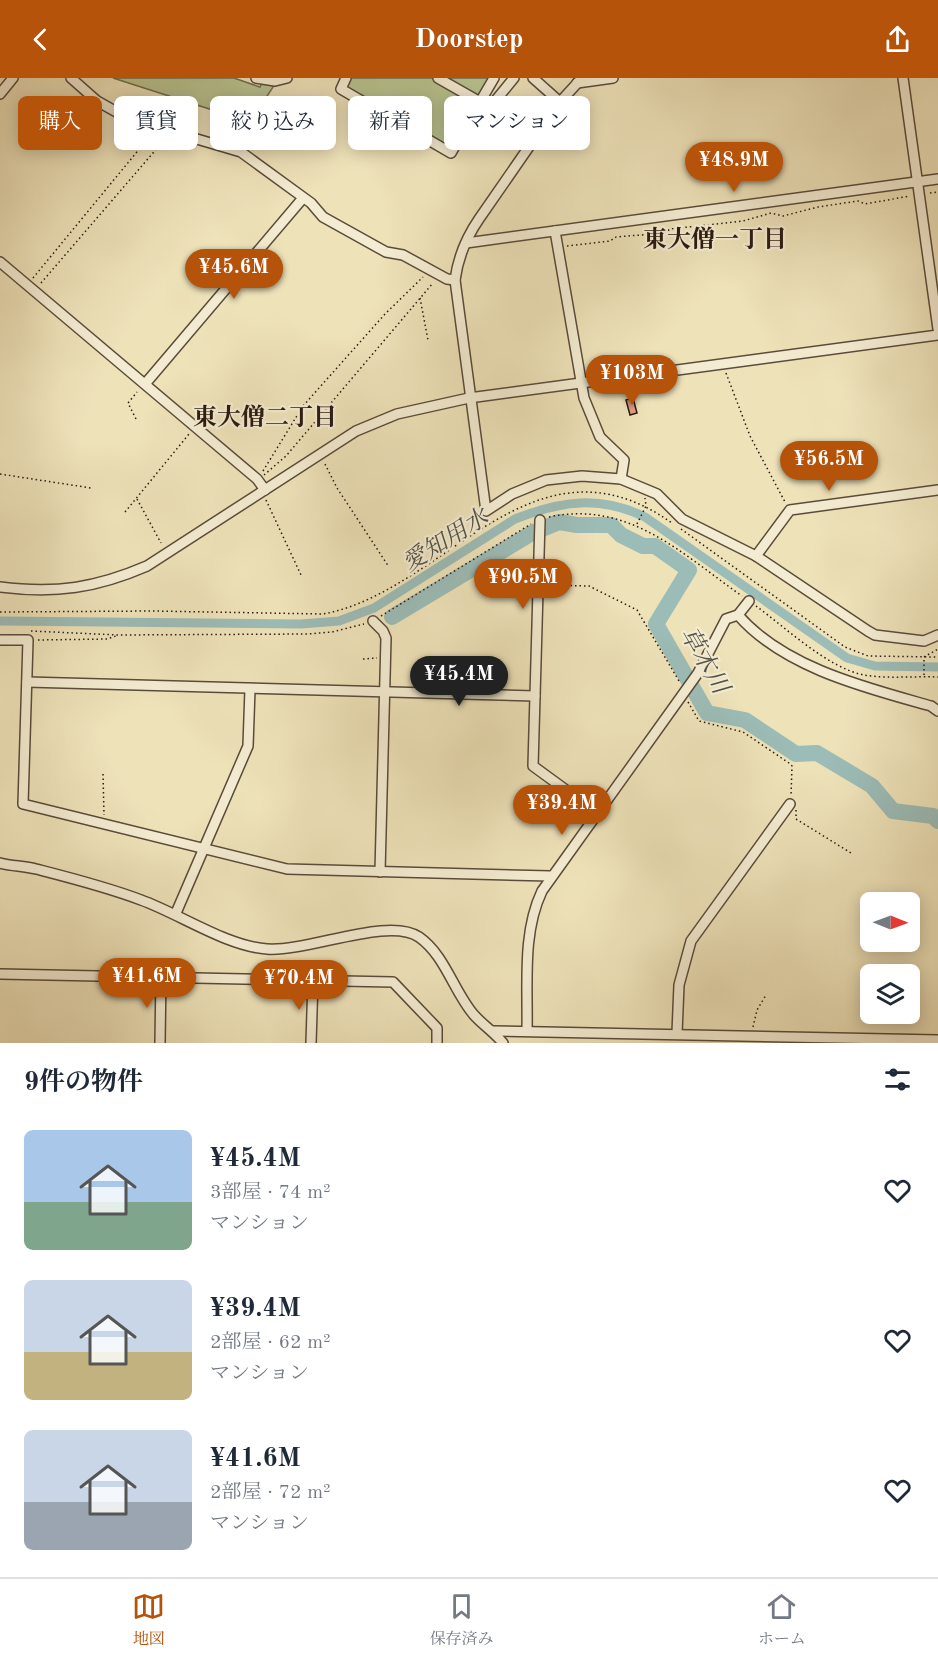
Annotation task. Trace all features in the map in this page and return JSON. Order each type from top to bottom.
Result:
[{"type":"street","points":[[0,93],[13,78]]},
{"type":"street","points":[[71,78],[114,112]]},
{"type":"street","points":[[256,78],[275,81],[287,78]]},
{"type":"street","points":[[346,78],[341,88],[444,149]]},
{"type":"street","points":[[438,78],[471,96]]},
{"type":"street","points":[[483,96],[494,78]]},
{"type":"street","points":[[499,96],[514,78]]},
{"type":"street","points":[[533,78],[553,96]]},
{"type":"street","points":[[566,96],[580,81],[614,78]]},
{"type":"street","points":[[903,78],[938,329]]},
{"type":"street","points":[[198,139],[241,152],[303,198],[323,217],[386,252],[403,255],[455,280]]},
{"type":"street","points":[[527,150],[475,226],[459,256],[455,280],[469,398],[486,511],[512,494],[546,480],[582,476],[621,479],[657,494],[682,519],[756,556],[875,635],[924,641],[938,635]]},
{"type":"street","points":[[466,243],[938,179]]},
{"type":"street","points":[[145,384],[303,198]]},
{"type":"street","points":[[555,231],[580,384],[600,437],[624,460],[621,479]]},
{"type":"street","points":[[0,262],[257,479],[263,491]]},
{"type":"street","points":[[0,587],[33,591],[68,590],[113,581],[147,566],[319,453],[356,431],[388,417],[469,398],[938,334]]},
{"type":"street","points":[[756,556],[790,510],[938,490]]},
{"type":"street","points":[[540,520],[533,766],[596,812]]},
{"type":"street","points":[[527,1030],[530,926],[537,900],[550,876],[710,653],[722,622],[738,615],[749,601]]},
{"type":"street","points":[[738,615],[763,636],[820,670],[871,690],[931,706],[938,711]]},
{"type":"street","points":[[373,621],[383,631],[386,638],[380,872]]},
{"type":"street","points":[[0,640],[26,635],[27,682],[23,804],[287,869],[550,876]]},
{"type":"street","points":[[27,682],[535,696]]},
{"type":"street","points":[[176,913],[248,746],[250,688]]},
{"type":"street","points":[[677,1033],[679,985],[691,941],[790,804]]},
{"type":"street","points":[[0,863],[33,868],[140,899],[176,913],[230,939],[266,949],[314,945],[382,930],[406,931],[419,937],[430,949],[473,1014],[503,1043]]},
{"type":"street","points":[[0,974],[161,975],[393,982],[437,1028],[437,1043]]},
{"type":"street","points":[[160,1043],[161,975]]},
{"type":"street","points":[[311,1043],[313,980]]},
{"type":"street","points":[[493,1031],[752,1035],[830,1040],[938,1040]]},
{"type":"path","points":[[31,288],[137,150]]},
{"type":"path","points":[[31,288],[155,150]]},
{"type":"path","points":[[558,247],[610,241],[616,237],[665,233],[670,229],[704,226],[727,220],[743,221],[771,213],[783,216],[818,207],[858,201],[865,204],[938,192]]},
{"type":"path","points":[[429,269],[385,314],[303,406],[260,475],[265,474],[285,456],[439,274]]},
{"type":"path","points":[[420,298],[428,340]]},
{"type":"path","points":[[723,364],[750,436],[790,510]]},
{"type":"path","points":[[136,418],[128,403],[145,384]]},
{"type":"path","points":[[125,512],[195,426]]},
{"type":"path","points":[[319,453],[337,488],[389,567]]},
{"type":"path","points":[[0,474],[90,489]]},
{"type":"path","points":[[263,491],[301,575]]},
{"type":"path","points":[[0,612],[322,614],[343,610],[370,599],[492,522],[534,501],[571,493],[590,493],[625,498],[646,506],[845,647],[868,656],[938,657]]},
{"type":"path","points":[[136,499],[161,543]]},
{"type":"path","points":[[637,525],[646,506]]},
{"type":"path","points":[[26,635],[316,633],[352,628],[373,621],[517,531],[540,520],[586,513],[617,517],[663,540],[834,663],[850,670],[878,676],[938,677]]},
{"type":"path","points":[[538,585],[589,586],[637,610],[699,721],[743,732],[789,763],[792,766],[790,804],[797,812],[796,819],[851,853]]},
{"type":"path","points":[[26,635],[107,639],[118,635]]},
{"type":"path","points":[[924,657],[938,649]]},
{"type":"path","points":[[363,659],[385,657]]},
{"type":"path","points":[[924,657],[924,676]]},
{"type":"path","points":[[102,823],[103,774]]},
{"type":"path","points":[[752,1035],[757,1010],[766,995]]},
{"type":"green space","points":[[113,78],[234,78],[260,87],[264,78],[279,78],[267,96],[210,96],[210,109],[198,105],[198,96],[169,96]]},
{"type":"green space","points":[[347,78],[496,78],[486,96],[444,96],[444,146],[432,139],[432,96],[355,96],[342,89]]},
{"type":"building","points":[[633,398],[637,413],[630,415],[626,400]]},
{"type":"waterway","name":"愛知用水","points":[[0,621],[301,624],[339,621],[374,608],[515,519],[548,508],[596,503],[628,510],[645,517],[847,658],[875,666],[938,667]]},
{"type":"waterway","name":"草木川","points":[[392,617],[532,533],[559,522],[577,525],[611,525],[621,535],[643,546],[655,546],[689,570],[656,624],[707,713],[745,720],[796,754],[817,753],[872,786],[893,811],[933,816],[938,821]]},
{"type":"district","name":"東大僧一丁目","points":[[715,239]]},
{"type":"district","name":"東大僧二丁目","points":[[265,417]]}]
